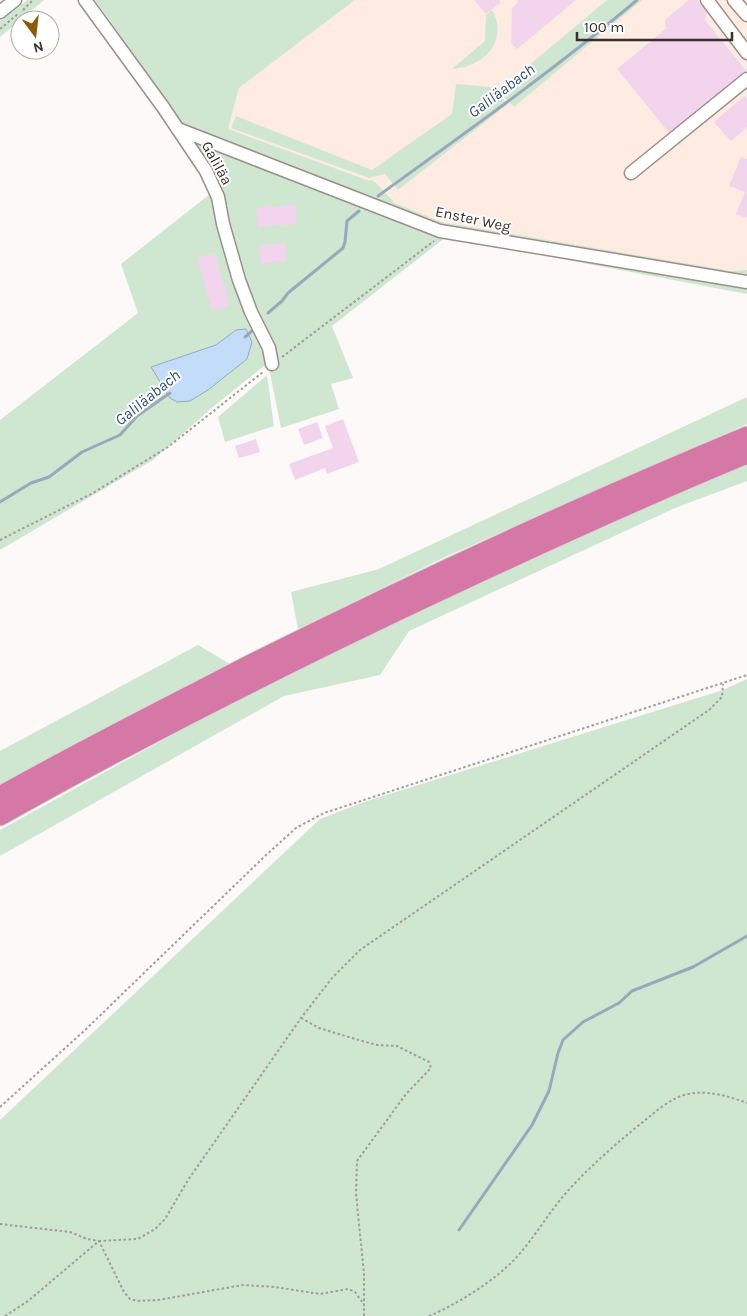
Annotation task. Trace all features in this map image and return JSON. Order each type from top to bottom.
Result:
[{"type":"highway","points":[[0,796],[326,626],[578,508],[747,436]]},
{"type":"highway","points":[[0,816],[190,714],[334,641],[586,524],[747,454]]},
{"type":"street","points":[[0,12],[15,0]]},
{"type":"street","name":"Galiläa","points":[[85,0],[206,171],[218,197],[222,224],[239,280],[251,312],[269,348],[272,364]]},
{"type":"street","points":[[707,0],[747,53]]},
{"type":"street","points":[[734,0],[747,15]]},
{"type":"street","points":[[631,173],[747,79]]},
{"type":"street","name":"Enster Weg","points":[[178,129],[440,231],[747,282]]},
{"type":"path","points":[[0,29],[34,0]]},
{"type":"path","points":[[0,540],[93,493],[168,447],[272,364],[434,241],[440,231]]},
{"type":"path","points":[[0,1107],[84,1031],[258,862],[296,828],[324,813],[747,675]]},
{"type":"path","points":[[0,1224],[70,1232],[87,1239],[99,1241],[138,1239],[155,1229],[165,1220],[188,1180],[301,1018],[332,978],[360,950],[709,710],[722,697],[723,684]]},
{"type":"path","points":[[301,1018],[318,1028],[355,1039],[377,1045],[397,1046],[429,1062],[431,1068],[406,1094],[357,1161],[356,1194],[364,1274],[364,1316]]},
{"type":"path","points":[[429,1316],[453,1304],[498,1275],[515,1259],[564,1195],[627,1133],[662,1106],[686,1094],[703,1093],[722,1094],[747,1102]]},
{"type":"path","points":[[99,1241],[124,1292],[130,1298],[137,1301],[158,1300],[244,1285],[275,1286],[320,1294],[348,1288],[363,1303]]},
{"type":"path","points":[[5,1316],[28,1301],[99,1241]]},
{"type":"shaded area","points":[[355,0],[747,0],[747,270],[732,271],[441,222],[395,203],[374,181],[228,129],[239,88]]},
{"type":"green space","points":[[27,0],[44,0],[32,10],[14,10]]},
{"type":"green space","points":[[95,0],[355,0],[239,88],[228,129],[374,181],[395,203],[441,222],[732,271],[747,270],[747,294],[446,237],[332,326],[353,378],[331,384],[339,409],[281,428],[268,363],[214,406],[153,460],[0,550],[0,420],[138,313],[121,264],[210,194],[177,116]],"holes":[[[236,330],[225,376],[208,390],[172,361],[217,345]]]},
{"type":"green space","points":[[607,0],[642,0],[514,107],[498,91]]},
{"type":"green space","points":[[492,10],[497,32],[495,42],[490,50],[483,58],[474,63],[452,69],[485,41],[486,15]]},
{"type":"green space","points":[[10,13],[10,29],[0,37],[0,21]]},
{"type":"green space","points":[[456,84],[490,87],[508,104],[398,190],[385,174],[369,178],[231,128],[236,116],[372,170],[452,114]]},
{"type":"green space","points":[[267,375],[274,426],[225,442],[218,417]]},
{"type":"green space","points":[[747,397],[747,424],[445,557],[298,629],[291,592],[379,569]]},
{"type":"green space","points":[[747,464],[747,481],[675,508],[409,631],[380,675],[284,696],[0,856],[0,830],[219,709],[384,625],[668,495]]},
{"type":"green space","points":[[198,645],[230,664],[0,792],[0,751]]},
{"type":"green space","points":[[747,679],[747,1316],[0,1316],[0,1120],[320,819],[367,801],[723,690]]},
{"type":"water","points":[[246,329],[252,342],[247,359],[208,390],[190,401],[177,402],[170,398],[151,367],[216,345],[236,330]]},
{"type":"building","points":[[474,0],[499,0],[501,2],[486,14]]},
{"type":"building","points":[[517,0],[576,0],[517,49],[511,43],[512,8],[518,2]]},
{"type":"building","points":[[689,0],[697,0],[707,12],[704,19],[747,72],[671,135],[617,69],[667,28],[665,20]]},
{"type":"building","points":[[744,96],[747,99],[747,127],[731,141],[714,122]]},
{"type":"building","points":[[741,157],[747,159],[747,218],[736,214],[745,192],[729,186]]},
{"type":"building","points":[[295,205],[297,224],[258,227],[256,208]]},
{"type":"building","points":[[286,243],[287,261],[261,264],[259,245]]},
{"type":"building","points":[[215,253],[230,306],[212,311],[197,258]]},
{"type":"building","points":[[343,419],[359,462],[327,474],[325,468],[295,480],[289,464],[333,448],[325,426]]},
{"type":"building","points":[[317,422],[323,438],[304,445],[298,429]]},
{"type":"building","points":[[256,439],[260,452],[239,458],[235,446]]},
{"type":"waterway","name":"Galiläabach","points":[[378,196],[542,76],[637,0]]},
{"type":"waterway","name":"Galiläabach","points":[[268,313],[288,293],[343,248],[347,221],[359,211]]},
{"type":"waterway","name":"Galiläabach","points":[[245,337],[252,331]]},
{"type":"waterway","name":"Galiläabach","points":[[0,502],[31,483],[49,477],[82,452],[120,435],[137,416],[170,393]]},
{"type":"waterway","points":[[459,1230],[532,1125],[549,1091],[563,1040],[583,1022],[619,1003],[632,991],[693,967],[747,936]]}]
